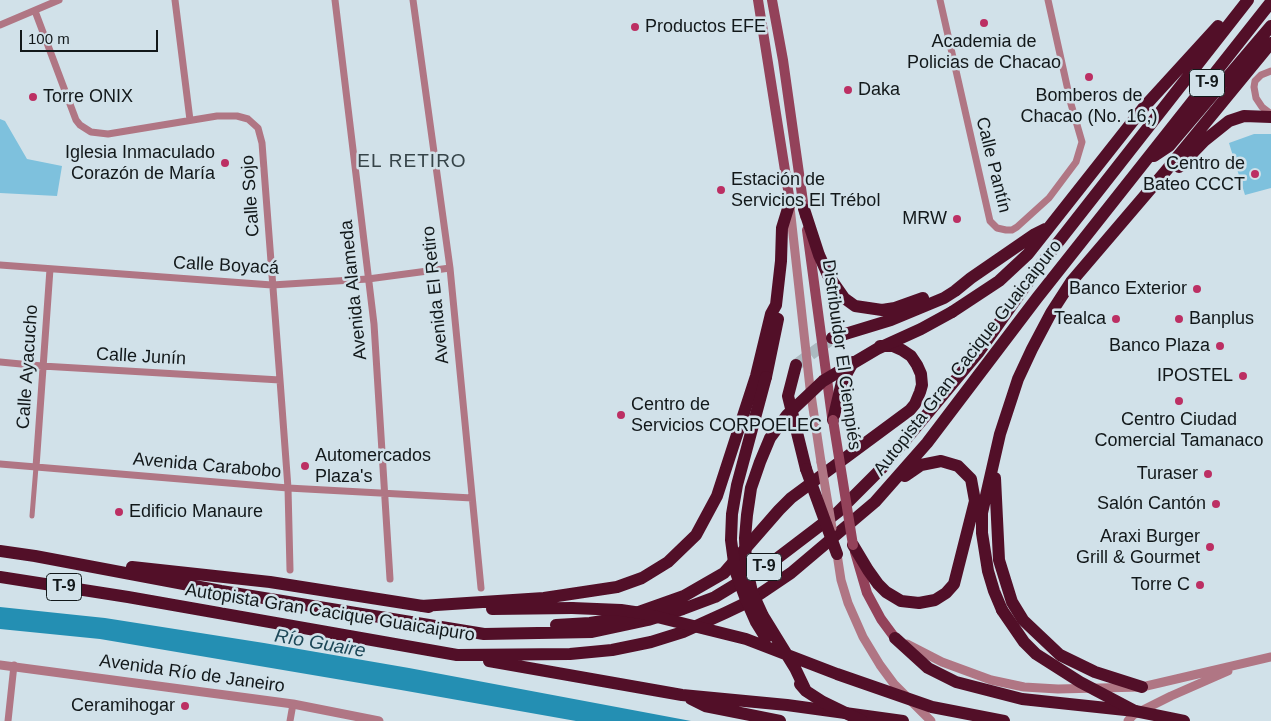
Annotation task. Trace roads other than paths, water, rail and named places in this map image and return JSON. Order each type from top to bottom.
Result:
[{"type":"highway","points":[[806,691],[795,668],[763,616],[752,592],[746,565],[746,515],[751,488],[770,438],[787,415],[823,381],[877,350],[952,312],[999,281],[1028,254],[1144,107],[1242,0]]},
{"type":"highway","name":"Autopista Gran Cacique Guaicaipuro","points":[[0,551],[221,592],[484,634],[592,632],[648,620],[715,597],[742,582],[771,562],[838,512],[883,467],[978,352],[1038,268],[1248,0]]},
{"type":"highway","name":"Autopista Gran Cacique Guaicaipuro","points":[[0,577],[128,597],[457,655],[536,655],[612,650],[651,642],[683,632],[740,606],[772,587],[808,560],[875,502],[928,443],[1037,298],[1271,2]]},
{"type":"highway","points":[[1144,164],[1169,146],[1271,26]]},
{"type":"highway","points":[[1131,716],[1036,654],[1024,642],[1002,610],[994,591],[988,570],[982,533],[982,513],[1000,434],[1018,379],[1051,313],[1071,282],[1271,43]]},
{"type":"highway","points":[[1165,172],[1179,167],[1204,141],[1230,121],[1244,116],[1271,116]]},
{"type":"highway","points":[[421,606],[544,598],[617,587],[642,578],[668,562],[696,535],[709,514],[725,474],[756,376],[771,314],[776,305],[781,261],[782,228],[790,202]]},
{"type":"highway","points":[[804,209],[819,255],[828,275],[844,298],[855,306],[868,309],[895,308],[922,299],[950,285],[971,278]]},
{"type":"highway","points":[[832,338],[900,317],[955,292],[971,278],[1035,234],[1052,225]]},
{"type":"highway","points":[[776,305],[779,315],[766,377],[737,485],[732,514],[731,540],[735,570],[744,598],[756,622],[789,672],[806,691],[823,702],[862,721]]},
{"type":"highway","points":[[441,626],[590,623],[622,618],[684,596],[724,573],[791,498],[910,410],[917,399],[922,385],[920,372],[914,360],[902,350],[890,346],[877,346],[863,352],[854,361],[844,378],[832,420]]},
{"type":"highway","points":[[796,365],[788,396],[806,469],[837,554]]},
{"type":"highway","points":[[994,460],[1000,560],[1012,602],[1023,620],[1060,655],[1094,672],[1142,687]]},
{"type":"highway","points":[[853,545],[878,584],[886,592],[901,601],[919,603],[934,600],[946,593],[954,584],[975,501],[971,481],[964,470],[946,461],[936,461],[921,465],[907,474],[875,502]]},
{"type":"highway","points":[[35,556],[270,582],[421,606],[466,609],[572,608],[621,610],[641,613],[746,639],[837,674],[932,707],[1004,721]]},
{"type":"highway","points":[[895,638],[928,668],[956,682],[1022,699],[1131,716],[1184,721]]},
{"type":"highway","points":[[457,655],[682,695],[786,705],[903,721]]},
{"type":"highway","points":[[682,695],[705,706],[780,721]]},
{"type":"main road","points":[[758,0],[790,202]]},
{"type":"main road","name":"Distribuidor El Ciempiés","points":[[772,0],[783,60],[832,420],[853,545],[867,592],[881,619],[895,638]]},
{"type":"street","points":[[0,25],[59,0]]},
{"type":"street","points":[[175,0],[190,120]]},
{"type":"street","name":"Avenida Alameda","points":[[335,0],[374,324],[390,579]]},
{"type":"street","name":"Avenida El Retiro","points":[[413,0],[450,268],[480,588]]},
{"type":"street","name":"Calle Pantín","points":[[940,0],[990,221],[1001,229],[1012,230],[1049,198],[1076,162],[1082,142],[1071,104],[1048,0]]},
{"type":"street","name":"Calle Sojo","points":[[35,11],[76,120],[84,129],[98,134],[108,134],[217,116],[237,116],[248,119],[258,128],[262,143],[288,488],[290,570]]},
{"type":"street","points":[[1271,71],[1261,75],[1255,81],[1254,87],[1256,98],[1271,116]]},
{"type":"street","name":"Distribuidor El Ciempiés","points":[[790,202],[810,388],[841,580],[848,603],[880,665],[894,684],[931,721]]},
{"type":"street","name":"Calle Boyacá","points":[[0,265],[272,285],[368,279],[450,268]]},
{"type":"street","name":"Calle Ayacucho","points":[[36,467],[50,269]]},
{"type":"street","name":"Calle Junín","points":[[0,362],[280,380]]},
{"type":"street","name":"Avenida Carabobo","points":[[0,464],[288,488],[472,498]]},
{"type":"street","points":[[32,516],[36,467]]},
{"type":"street","name":"Distribuidor El Ciempiés","points":[[895,638],[966,672],[1024,687],[1058,689],[1142,687],[1249,662]]},
{"type":"street","points":[[1131,716],[1171,696],[1249,662],[1271,657]]},
{"type":"street","name":"Avenida Río de Janeiro","points":[[0,664],[293,704],[379,721]]},
{"type":"street","points":[[8,721],[14,665]]},
{"type":"street","points":[[290,721],[293,704]]},
{"type":"tunnel","points":[[796,365],[830,340]]},
{"type":"place","name":"Academia de Policias de Chacao","points":[[984,23]]},
{"type":"place","name":"Productos EFE","points":[[635,27]]},
{"type":"place","name":"Bomberos de Chacao (No. 16,)","points":[[1089,77]]},
{"type":"place","name":"Daka","points":[[848,90]]},
{"type":"place","name":"Torre ONIX","points":[[33,97]]},
{"type":"place","name":"Iglesia Inmaculado Corazón de María","points":[[225,163]]},
{"type":"place","name":"Centro de Bateo CCCT","points":[[1255,174]]},
{"type":"place","name":"Estación de Servicios El Trébol","points":[[721,190]]},
{"type":"place","name":"MRW","points":[[957,219]]},
{"type":"place","name":"Banco Exterior","points":[[1197,289]]},
{"type":"place","name":"Tealca","points":[[1116,319]]},
{"type":"place","name":"Banplus","points":[[1179,319]]},
{"type":"place","name":"Banco Plaza","points":[[1220,346]]},
{"type":"place","name":"IPOSTEL","points":[[1243,376]]},
{"type":"place","name":"Centro Ciudad Comercial Tamanaco","points":[[1179,401]]},
{"type":"place","name":"Centro de Servicios CORPOELEC","points":[[621,415]]},
{"type":"place","name":"Automercados Plaza's","points":[[305,466]]},
{"type":"place","name":"Turaser","points":[[1208,474]]},
{"type":"place","name":"Salón Cantón","points":[[1216,504]]},
{"type":"place","name":"Edificio Manaure","points":[[119,512]]},
{"type":"place","name":"Araxi Burger Grill & Gourmet","points":[[1210,547]]},
{"type":"place","name":"Torre C","points":[[1200,585]]},
{"type":"place","name":"Ceramihogar","points":[[185,706]]},
{"type":"district","name":"EL RETIRO","points":[[412,162]]},
{"type":"water label","name":"Río Guaire","points":[[320,644]]}]
